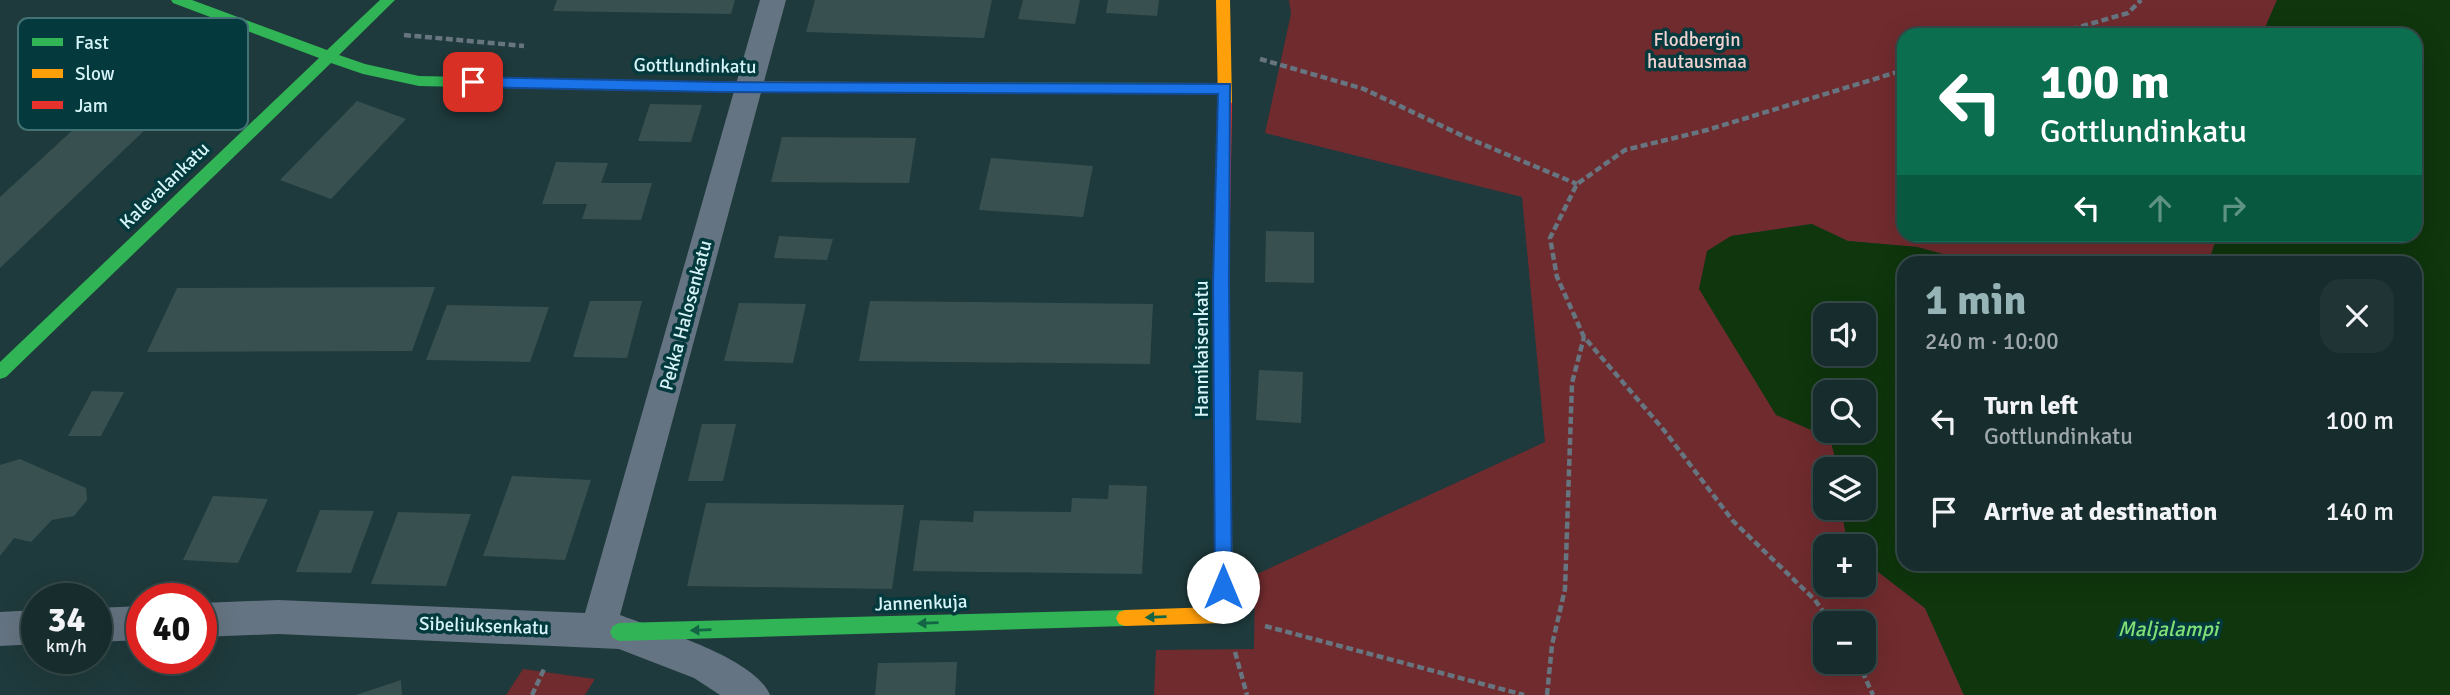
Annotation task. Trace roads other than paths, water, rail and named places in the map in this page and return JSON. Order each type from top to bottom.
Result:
[{"type":"street","name":"Gottlundinkatu","points":[[178,0],[227,18]]},
{"type":"street","name":"Kalevalankatu","points":[[0,372],[388,0]]},
{"type":"street","name":"Pekka Halosenkatu","points":[[609,632],[748,87],[773,0]]},
{"type":"street","name":"Hannikaisenkatu","points":[[1223,0],[1225,88],[1221,283],[1224,614]]},
{"type":"street","name":"Gottlundinkatu","points":[[248,26],[362,69],[419,81],[748,87],[1225,88]]},
{"type":"street","name":"Jannenkuja","points":[[609,632],[1224,614]]},
{"type":"street","name":"Sibeliuksenkatu","points":[[217,619],[278,617],[609,632],[706,665],[752,695]]},
{"type":"street","points":[[0,629],[21,628]]},
{"type":"water","name":"Maljalampi","points":[[2277,0],[2450,0],[2450,695],[1964,695],[1925,608],[1876,570],[1876,534],[1846,534],[1843,520],[1876,520],[1876,457],[1835,457],[1831,443],[1876,443],[1876,380],[1813,380],[1813,431],[1776,415],[1699,289],[1707,251],[1731,236],[1812,224],[1848,241],[1917,247],[1950,256],[1897,256],[1897,571],[2422,571],[2422,256],[2211,256],[2215,242],[2422,242],[2422,28],[2265,28]]},
{"type":"park label","name":"Flodbergin hautausmaa","points":[[1697,50]]}]
